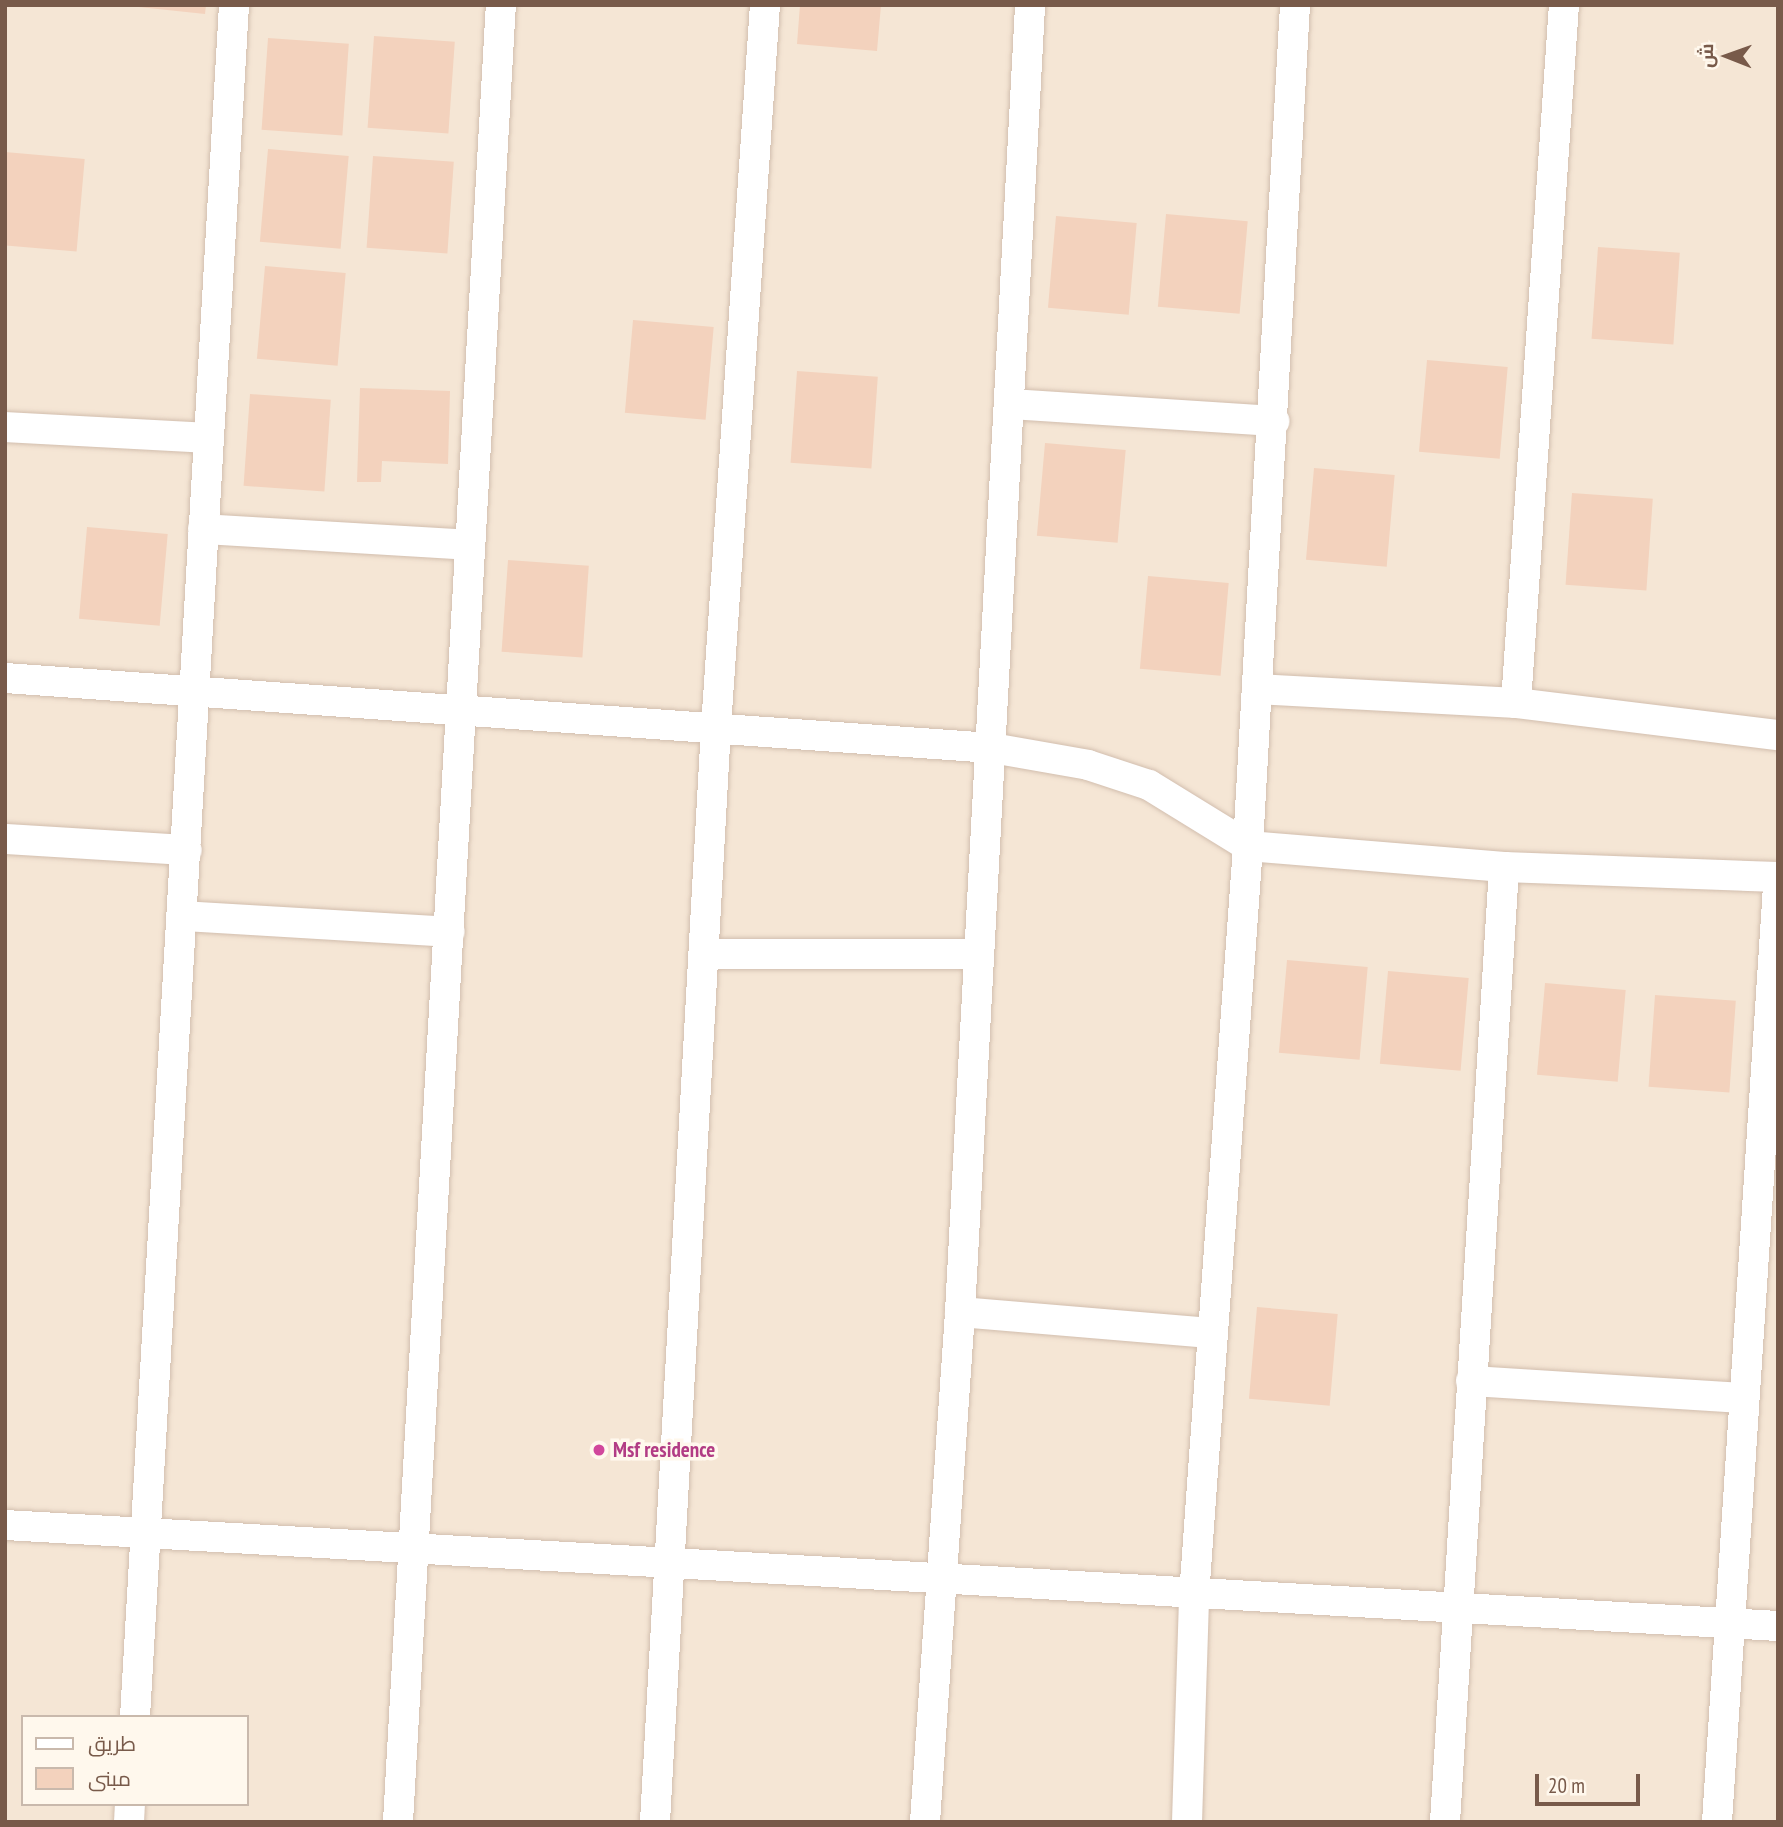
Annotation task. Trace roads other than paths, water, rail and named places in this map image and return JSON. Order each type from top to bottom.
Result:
[{"type":"street","points":[[135,1715],[197,691],[234,5]]},
{"type":"street","points":[[398,1822],[501,5]]},
{"type":"street","points":[[655,1822],[716,727],[765,5]]},
{"type":"street","points":[[925,1822],[939,1577],[960,1312],[975,954],[992,748],[1030,5]]},
{"type":"street","points":[[1187,1822],[1194,1597],[1210,1334],[1248,846],[1274,421],[1295,5]]},
{"type":"street","points":[[1516,703],[1564,5]]},
{"type":"street","points":[[1010,404],[1274,421]]},
{"type":"street","points":[[5,427],[209,438]]},
{"type":"street","points":[[204,529],[470,545]]},
{"type":"street","points":[[5,678],[992,748],[1088,765],[1149,785],[1248,846],[1504,867],[1778,877]]},
{"type":"street","points":[[1257,689],[1516,703],[1778,735]]},
{"type":"street","points":[[5,839],[187,850]]},
{"type":"street","points":[[1445,1822],[1456,1606],[1504,867]]},
{"type":"street","points":[[1717,1822],[1727,1623],[1778,887]]},
{"type":"street","points":[[183,916],[450,932]]},
{"type":"street","points":[[705,954],[975,954]]},
{"type":"street","points":[[960,1312],[1210,1334]]},
{"type":"street","points":[[1471,1381],[1743,1398]]},
{"type":"street","points":[[5,1525],[670,1560],[1194,1597],[1456,1606],[1778,1626]]},
{"type":"place","name":"Msf residence","points":[[599,1450]]}]
